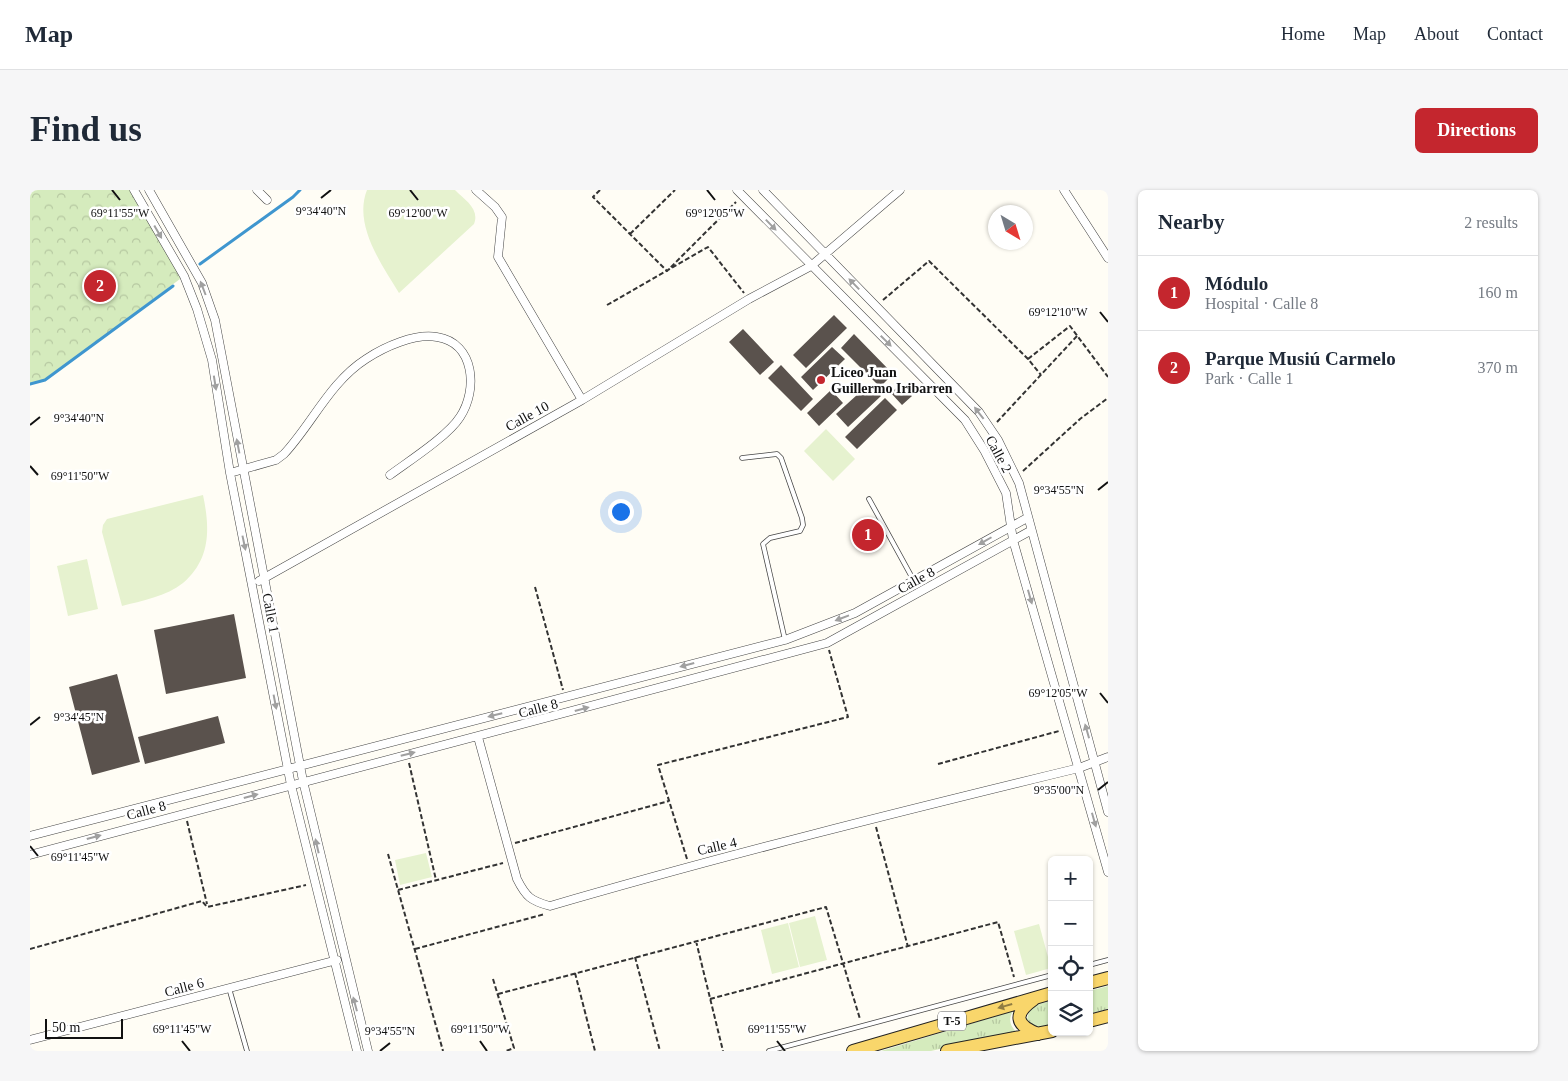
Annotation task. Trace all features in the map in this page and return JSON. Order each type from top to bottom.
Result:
[{"type":"main road","points":[[1093,982],[1108,978]]},
{"type":"main road","name":"T-5","points":[[852,1051],[1048,994]]},
{"type":"main road","points":[[1038,996],[1024,1006],[1020,1014],[1020,1022],[1025,1029],[1038,1034]]},
{"type":"main road","points":[[1093,1020],[1108,1016]]},
{"type":"main road","name":"T-5","points":[[947,1051],[1048,1031]]},
{"type":"street","name":"Calle 1","points":[[134,190],[184,276],[197,309],[212,360],[230,473],[291,785],[357,1051]]},
{"type":"street","name":"Calle 1","points":[[149,190],[202,283],[215,320],[303,781],[344,958],[368,1051]]},
{"type":"street","points":[[257,190],[267,200]]},
{"type":"street","points":[[476,190],[495,207],[502,217],[498,257],[503,269],[582,400]]},
{"type":"street","name":"Calle 2","points":[[763,190],[979,412],[990,429],[1016,477],[1108,812]]},
{"type":"street","name":"Calle 10","points":[[252,582],[264,579],[582,400],[749,300],[811,266],[900,190]]},
{"type":"street","points":[[1064,190],[1108,258]]},
{"type":"street","name":"Calle 2","points":[[740,193],[965,420],[984,450],[1006,494],[1013,540],[1108,872]]},
{"type":"street","points":[[230,473],[243,471],[276,460],[284,454],[341,381],[365,359],[404,339],[437,336],[454,344],[469,361],[472,387],[460,417],[427,449],[390,474]]},
{"type":"street","name":"Calle 8","points":[[30,836],[288,767],[785,640],[855,613],[1028,518]]},
{"type":"street","name":"Calle 8","points":[[30,854],[406,754],[478,737],[827,643],[1030,531]]},
{"type":"street","name":"Calle 4","points":[[478,737],[512,860],[524,894],[536,902],[550,906],[689,866],[1079,768],[1108,757]]},
{"type":"street","name":"Calle 6","points":[[30,1040],[344,958]]},
{"type":"lane","points":[[742,458],[777,454],[781,458],[802,518],[803,525],[800,531],[770,538],[764,544],[785,640]]},
{"type":"lane","points":[[869,499],[914,581]]},
{"type":"lane","points":[[1093,964],[1108,960]]},
{"type":"lane","points":[[769,1051],[1048,976]]},
{"type":"lane","points":[[230,988],[247,1051]]},
{"type":"path","points":[[600,190],[593,197],[667,271]]},
{"type":"path","points":[[630,234],[675,190]]},
{"type":"path","points":[[667,271],[740,193]]},
{"type":"path","points":[[607,305],[708,247],[749,300]]},
{"type":"path","points":[[876,306],[930,261],[1028,359],[1041,375]]},
{"type":"path","points":[[1028,359],[1070,326],[1108,377]]},
{"type":"path","points":[[990,429],[1077,336]]},
{"type":"path","points":[[1016,477],[1080,419],[1108,398]]},
{"type":"path","points":[[535,587],[565,697]]},
{"type":"path","points":[[689,866],[658,765],[848,717],[827,643]]},
{"type":"path","points":[[938,764],[1068,729]]},
{"type":"path","points":[[406,754],[436,880]]},
{"type":"path","points":[[508,845],[669,801]]},
{"type":"path","points":[[185,813],[207,907]]},
{"type":"path","points":[[874,818],[908,947]]},
{"type":"path","points":[[388,854],[443,1051]]},
{"type":"path","points":[[398,890],[512,860]]},
{"type":"path","points":[[207,907],[316,883]]},
{"type":"path","points":[[30,949],[202,902],[207,907]]},
{"type":"path","points":[[498,994],[826,907],[862,1026]]},
{"type":"path","points":[[415,949],[546,914]]},
{"type":"path","points":[[710,998],[998,922],[1016,984]]},
{"type":"path","points":[[696,941],[723,1051]]},
{"type":"path","points":[[636,957],[660,1051]]},
{"type":"path","points":[[575,973],[595,1051]]},
{"type":"path","points":[[493,979],[514,1048],[506,1051]]},
{"type":"green space","points":[[30,190],[134,190],[184,276],[45,380],[30,384]]},
{"type":"green space","points":[[367,190],[455,190],[473,209],[475,214],[474,224],[399,293],[371,244],[366,231],[364,203]]},
{"type":"green space","points":[[826,429],[855,459],[833,481],[804,451]]},
{"type":"green space","points":[[203,495],[207,519],[206,542],[199,564],[192,574],[177,588],[154,598],[122,606],[102,532],[103,525],[107,519]]},
{"type":"green space","points":[[87,559],[98,609],[68,616],[57,566]]},
{"type":"green space","points":[[426,853],[432,877],[400,885],[395,860]]},
{"type":"green space","points":[[815,916],[827,960],[800,967],[789,923]]},
{"type":"green space","points":[[788,923],[799,967],[772,974],[761,930]]},
{"type":"green space","points":[[1039,924],[1048,957],[1048,969],[1026,975],[1014,931]]},
{"type":"green space","points":[[1108,986],[1108,1009],[1093,1013],[1093,990]]},
{"type":"green space","points":[[1048,1002],[1048,1025],[1036,1028],[1027,1020],[1032,1008]]},
{"type":"green space","points":[[1013,1011],[1010,1022],[1016,1032],[931,1051],[881,1051]]},
{"type":"building","points":[[834,315],[847,328],[806,368],[793,355]]},
{"type":"building","points":[[743,329],[774,362],[760,375],[729,342]]},
{"type":"building","points":[[854,334],[893,374],[880,387],[841,348]]},
{"type":"building","points":[[832,347],[845,359],[813,390],[801,377]]},
{"type":"building","points":[[781,365],[813,399],[801,411],[768,378]]},
{"type":"building","points":[[869,384],[881,396],[848,427],[836,414]]},
{"type":"building","points":[[900,384],[912,396],[902,405],[891,393]]},
{"type":"building","points":[[831,390],[843,403],[819,426],[807,413]]},
{"type":"building","points":[[885,398],[897,410],[857,449],[845,437]]},
{"type":"building","points":[[234,614],[246,678],[166,694],[154,630]]},
{"type":"building","points":[[117,674],[140,762],[92,775],[69,687]]},
{"type":"building","points":[[218,716],[225,743],[145,764],[138,737]]},
{"type":"waterway","points":[[200,264],[300,190]]},
{"type":"waterway","points":[[30,384],[45,380],[173,286]]},
{"type":"place","name":"Parque Musiú Carmelo","points":[[100,286]]},
{"type":"place","name":"Liceo Juan Guillermo Iribarren","points":[[821,380]]},
{"type":"place","name":"Módulo","points":[[868,535]]}]
